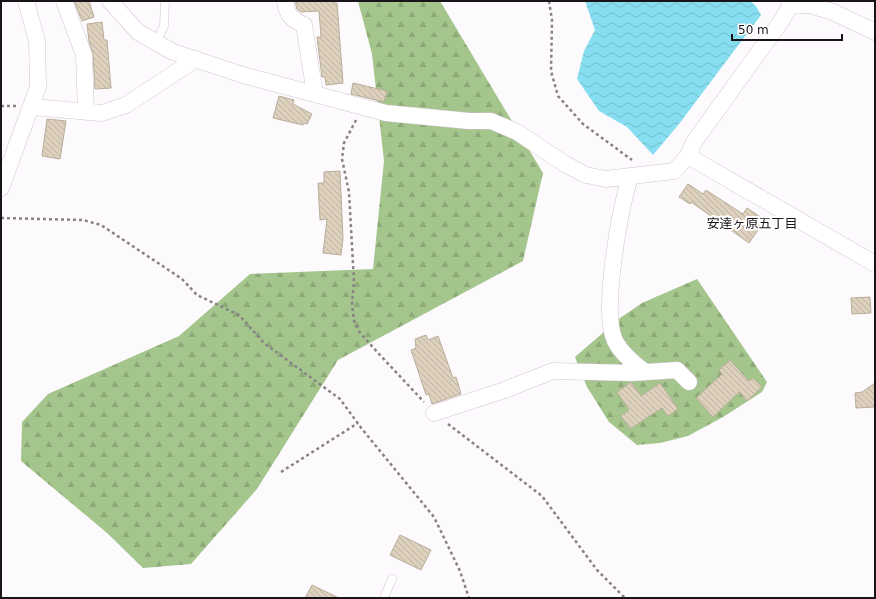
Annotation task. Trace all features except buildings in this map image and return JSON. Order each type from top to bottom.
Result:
[{"type":"street","points":[[1,188],[32,107],[38,87],[39,66],[37,41],[26,1]]},
{"type":"street","points":[[64,1],[84,55],[86,112]]},
{"type":"street","points":[[110,1],[138,32],[173,52],[243,75],[386,114],[469,121],[490,121],[517,132],[565,164],[586,175],[606,179],[674,171],[688,156],[694,142],[766,44],[782,20],[789,3],[816,3],[875,32]]},
{"type":"street","points":[[285,1],[287,12],[293,20],[304,26],[315,94]]},
{"type":"street","points":[[32,107],[102,113],[126,105],[196,59]]},
{"type":"street","points":[[688,156],[875,264]]},
{"type":"street","points":[[630,177],[624,198],[619,226],[609,303],[615,340],[628,359],[644,372]]},
{"type":"street","points":[[434,413],[502,391],[553,372],[644,372],[677,370],[689,382]]},
{"type":"lane","points":[[156,42],[164,26],[165,1]]},
{"type":"lane","points":[[384,598],[392,579]]},
{"type":"path","points":[[549,1],[552,20],[551,71],[558,96],[583,124],[633,161]]},
{"type":"path","points":[[363,107],[344,143],[342,159],[349,192],[354,282],[352,302],[354,321],[360,333],[434,413],[542,496],[597,570],[625,598]]},
{"type":"path","points":[[1,218],[83,220],[102,225],[182,279],[197,295],[239,315],[264,343],[340,399],[434,517],[460,571],[470,598]]},
{"type":"path","points":[[282,472],[358,423]]},
{"type":"green space","points":[[358,1],[440,1],[543,173],[523,261],[338,360],[257,489],[191,564],[143,568],[107,533],[21,461],[22,422],[48,394],[179,336],[250,274],[373,269],[384,161],[372,54]]},
{"type":"green space","points":[[697,279],[767,382],[762,392],[723,417],[688,436],[660,443],[637,445],[609,422],[587,387],[575,357],[620,318],[642,303]]},
{"type":"water","points":[[585,1],[750,1],[756,6],[761,15],[679,124],[653,155],[627,127],[599,111],[577,79],[584,51],[595,30]]},
{"type":"district","name":"安達ヶ原五丁目","points":[[752,223]]}]
